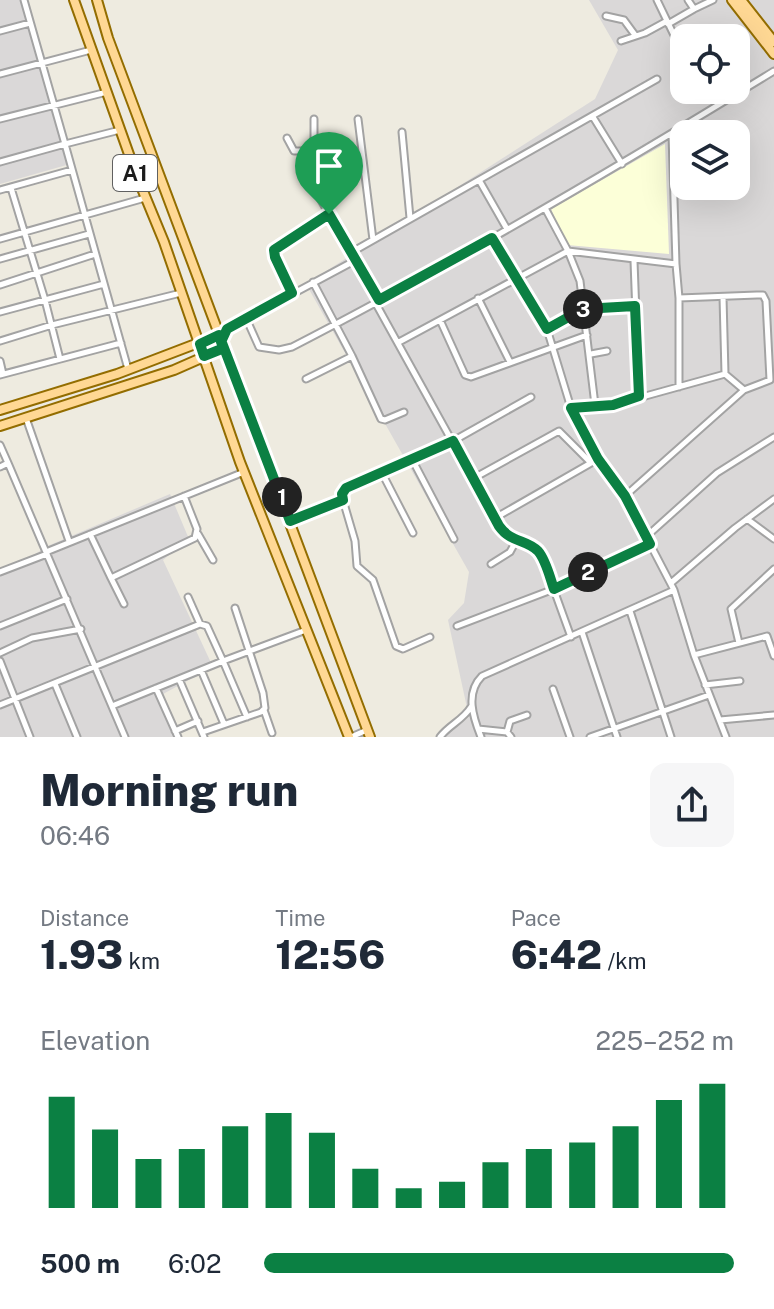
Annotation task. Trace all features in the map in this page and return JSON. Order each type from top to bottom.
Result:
[{"type":"main road","name":"A1","points":[[74,0],[244,472],[350,737]]},
{"type":"main road","name":"A1","points":[[97,0],[108,38],[368,734]]},
{"type":"main road","points":[[732,0],[774,54]]},
{"type":"main road","points":[[741,0],[774,42]]},
{"type":"main road","points":[[0,410],[129,370],[200,344],[221,342]]},
{"type":"main road","points":[[0,426],[174,370],[204,356],[221,342]]},
{"type":"street","points":[[24,0],[129,370]]},
{"type":"street","points":[[657,0],[670,26]]},
{"type":"street","points":[[688,0],[694,9]]},
{"type":"street","points":[[621,41],[645,33],[713,0]]},
{"type":"street","points":[[606,16],[624,20],[635,35]]},
{"type":"street","points":[[0,31],[30,23]]},
{"type":"street","points":[[0,74],[91,50]]},
{"type":"street","points":[[750,85],[774,71]]},
{"type":"street","points":[[352,252],[657,79]]},
{"type":"street","points":[[0,119],[107,92]]},
{"type":"street","points":[[694,120],[718,104]]},
{"type":"street","points":[[593,117],[622,164]]},
{"type":"street","points":[[314,119],[318,195],[506,536],[541,554],[571,637]]},
{"type":"street","points":[[358,119],[373,240]]},
{"type":"street","points":[[0,162],[120,130]]},
{"type":"street","points":[[402,132],[411,219]]},
{"type":"street","points":[[246,318],[259,347],[279,350],[292,347],[492,238],[670,135]]},
{"type":"street","points":[[287,138],[294,151],[314,151]]},
{"type":"street","points":[[0,190],[72,170]]},
{"type":"street","points":[[479,180],[507,229]]},
{"type":"street","points":[[11,188],[60,359]]},
{"type":"street","points":[[0,239],[145,198]]},
{"type":"street","points":[[674,200],[679,388]]},
{"type":"street","points":[[545,208],[580,281],[595,405]]},
{"type":"street","points":[[292,293],[274,250],[329,214]]},
{"type":"street","points":[[0,259],[89,234]]},
{"type":"street","points":[[492,238],[547,329],[571,408],[598,459],[625,496],[671,583],[694,655],[726,737]]},
{"type":"street","points":[[399,342],[568,251],[676,264]]},
{"type":"street","points":[[0,285],[95,254]]},
{"type":"street","points":[[221,342],[227,329],[356,260]]},
{"type":"street","points":[[634,261],[639,396]]},
{"type":"street","points":[[313,282],[381,419],[404,412]]},
{"type":"street","points":[[0,312],[104,284]]},
{"type":"street","points":[[0,341],[181,293]]},
{"type":"street","points":[[625,496],[744,390],[772,380],[765,298],[757,295],[679,298]]},
{"type":"street","points":[[723,297],[725,374],[744,390]]},
{"type":"street","points":[[478,298],[510,362]]},
{"type":"street","points":[[547,329],[583,309],[635,306]]},
{"type":"street","points":[[440,320],[467,377],[587,335]]},
{"type":"street","points":[[0,361],[2,374],[121,343]]},
{"type":"street","points":[[591,354],[607,351]]},
{"type":"street","points":[[306,379],[352,356]]},
{"type":"street","points":[[571,408],[613,405],[725,374]]},
{"type":"street","points":[[430,637],[403,649],[396,646],[373,580],[357,566],[355,541],[342,494],[346,488],[453,441],[531,397]]},
{"type":"street","points":[[26,418],[69,541]]},
{"type":"street","points":[[474,478],[559,431],[591,463]]},
{"type":"street","points":[[647,536],[717,473],[774,437]]},
{"type":"street","points":[[0,445],[125,737]]},
{"type":"street","points":[[495,518],[598,459]]},
{"type":"street","points":[[413,461],[454,539]]},
{"type":"street","points":[[0,467],[8,463]]},
{"type":"street","points":[[0,572],[69,541],[244,472]]},
{"type":"street","points":[[382,473],[413,533]]},
{"type":"street","points":[[184,496],[198,534],[213,560]]},
{"type":"street","points":[[671,583],[774,499]]},
{"type":"street","points":[[290,521],[343,500]]},
{"type":"street","points":[[747,519],[774,539]]},
{"type":"street","points":[[90,534],[124,604]]},
{"type":"street","points":[[111,578],[198,534]]},
{"type":"street","points":[[491,564],[510,552],[516,541]]},
{"type":"street","points":[[457,626],[554,589],[650,544]]},
{"type":"street","points":[[739,643],[731,609],[774,569]]},
{"type":"street","points":[[490,731],[484,737],[478,729],[472,706],[472,690],[482,676],[674,590]]},
{"type":"street","points":[[188,597],[200,624]]},
{"type":"street","points":[[0,626],[67,599]]},
{"type":"street","points":[[235,608],[263,693],[264,710],[272,733]]},
{"type":"street","points":[[630,611],[671,737]]},
{"type":"street","points":[[0,705],[200,624],[207,626],[247,717]]},
{"type":"street","points":[[0,653],[32,638],[81,629]]},
{"type":"street","points":[[112,706],[306,630]]},
{"type":"street","points":[[582,632],[617,737]]},
{"type":"street","points":[[694,655],[771,635],[774,656]]},
{"type":"street","points":[[0,661],[30,737]]},
{"type":"street","points":[[201,670],[224,724]]},
{"type":"street","points":[[179,679],[204,734],[264,710]]},
{"type":"street","points":[[705,685],[740,681]]},
{"type":"street","points":[[55,684],[77,737]]},
{"type":"street","points":[[156,688],[176,734],[198,721]]},
{"type":"street","points":[[553,689],[570,737]]},
{"type":"street","points":[[590,737],[709,695]]},
{"type":"street","points":[[440,737],[472,706]]},
{"type":"street","points":[[478,729],[509,735],[510,721],[527,715]]},
{"type":"street","points":[[720,720],[774,715]]},
{"type":"street","points":[[350,737],[368,734]]},
{"type":"shaded area","points":[[0,0],[24,0],[70,164],[0,184]]},
{"type":"shaded area","points":[[589,0],[774,0],[774,737],[444,737],[469,717],[448,620],[464,603],[469,572],[306,284],[595,99],[618,50]]},
{"type":"shaded area","points":[[665,144],[669,254],[567,245],[551,209]]},
{"type":"shaded area","points":[[170,494],[189,539],[163,560],[213,667],[163,694],[178,737],[0,737],[0,575],[50,545]]},
{"type":"route","points":[[329,214],[274,250],[292,293],[227,329],[221,342],[224,348],[204,356],[200,344],[219,335],[221,342],[224,348],[256,430],[290,521],[343,500],[342,494],[346,488],[453,441],[499,526],[506,536],[541,554],[554,589],[650,544],[625,496],[598,459],[571,408],[613,405],[639,396],[635,306],[583,309],[547,329],[492,238],[379,300],[329,214]]}]
